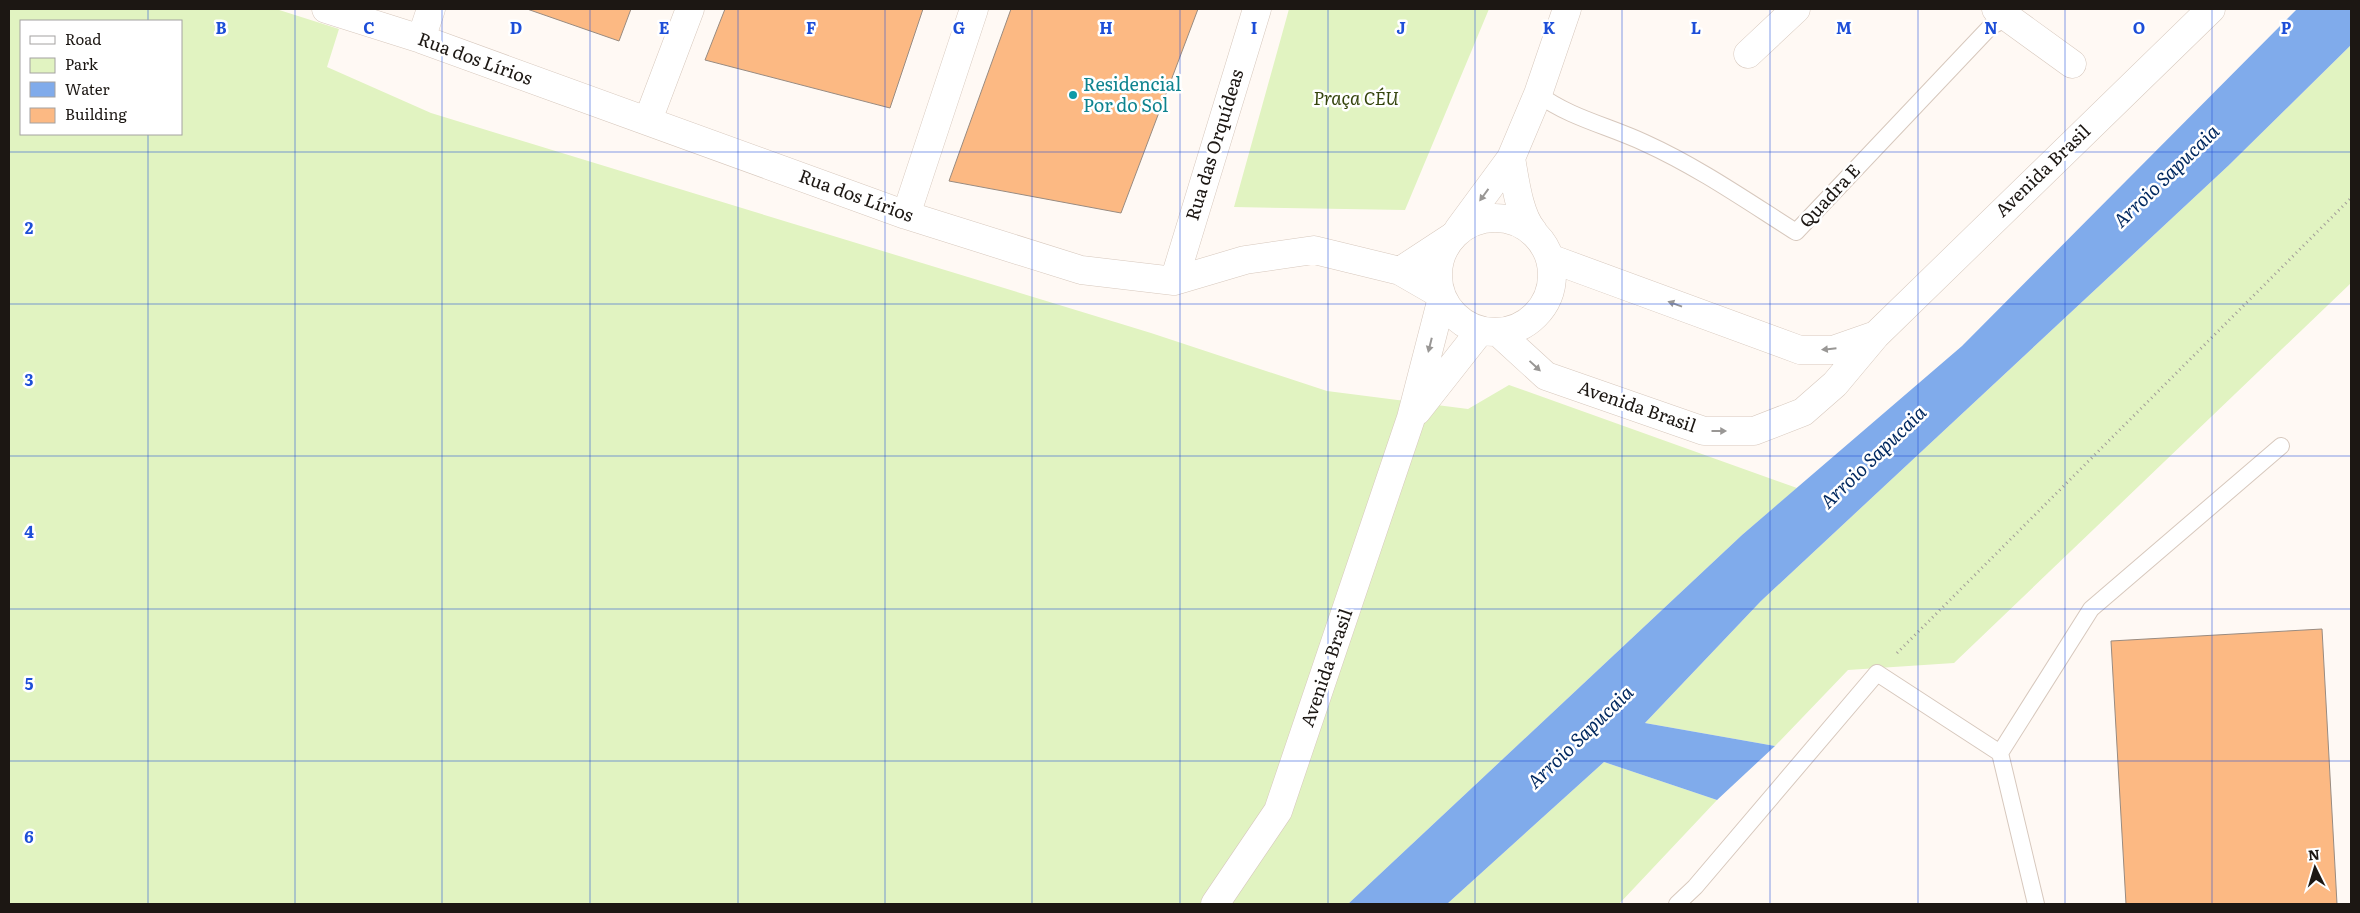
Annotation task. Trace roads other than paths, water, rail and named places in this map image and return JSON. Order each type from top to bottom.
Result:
[{"type":"street","name":"Rua dos Lírios","points":[[326,9],[420,39],[906,214],[1081,270],[1174,281],[1245,260],[1314,250],[1400,271],[1441,296]]},
{"type":"street","points":[[420,39],[431,9]]},
{"type":"street","points":[[648,120],[690,9]]},
{"type":"street","points":[[906,214],[974,9]]},
{"type":"street","name":"Rua das Orquídeas","points":[[1174,281],[1257,9]]},
{"type":"street","points":[[1511,158],[1519,198],[1534,232],[1552,259],[1554,276],[1551,293],[1543,308],[1531,321],[1516,329],[1490,332],[1464,324],[1451,312],[1441,296],[1438,274],[1442,254],[1511,158],[1538,94],[1567,9]]},
{"type":"street","points":[[1748,54],[1796,9]]},
{"type":"street","name":"Avenida Brasil","points":[[1411,418],[1490,332],[1546,376],[1704,431],[1754,431],[1803,412],[1835,384],[1876,335],[2211,9]]},
{"type":"street","points":[[2008,12],[2072,64]]},
{"type":"street","points":[[1400,271],[1479,220],[1504,218],[1520,223],[1534,232]]},
{"type":"street","name":"Avenida Brasil","points":[[1552,259],[1800,350],[1833,350],[1876,335]]},
{"type":"street","name":"Avenida Brasil","points":[[1215,904],[1278,811],[1411,418],[1441,296]]},
{"type":"lane","name":"Quadra E","points":[[1538,94],[1557,108],[1645,143],[1715,181],[1796,232],[1991,26],[2008,12]]},
{"type":"lane","points":[[2000,753],[2091,609],[2281,446]]},
{"type":"lane","points":[[1677,904],[1695,887],[1877,673],[2000,753],[2036,904]]},
{"type":"water","name":"Arroio Sapucaia","points":[[2297,9],[2351,9],[2351,45],[2228,166],[1761,601],[1645,723],[1775,746],[1717,800],[1604,762],[1447,904],[1348,904],[1742,535],[1962,346]]},
{"type":"place","name":"Residencial Por do Sol","points":[[1073,95]]},
{"type":"park label","name":"Praça CÉU","points":[[1356,99]]}]
